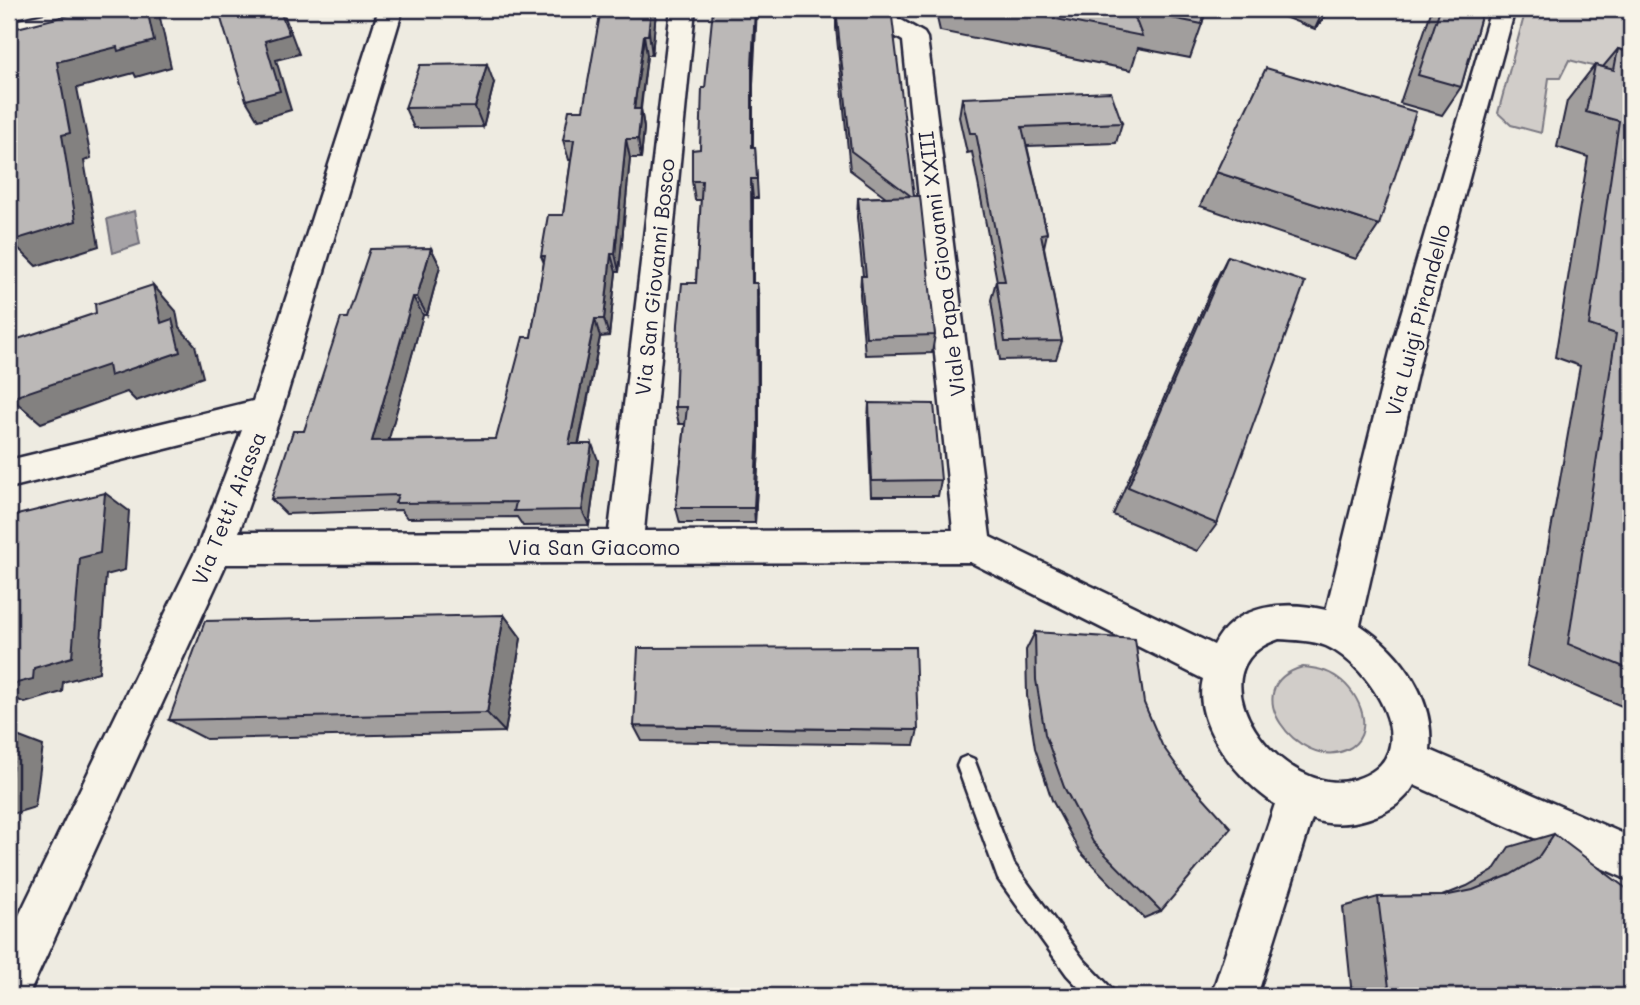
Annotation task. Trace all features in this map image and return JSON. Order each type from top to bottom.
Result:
[{"type":"street","points":[[9,29],[97,9]]},
{"type":"street","name":"Via Tetti Aiassa","points":[[9,986],[215,548],[266,411],[391,9]]},
{"type":"street","name":"Via San Giovanni Bosco","points":[[625,545],[682,9]]},
{"type":"street","name":"Viale Papa Giovanni XXIII","points":[[866,9],[915,38],[973,546]]},
{"type":"street","name":"Via Luigi Pirandello","points":[[1339,633],[1408,348],[1503,9]]},
{"type":"street","points":[[9,474],[266,411]]},
{"type":"street","points":[[973,546],[1222,669]]},
{"type":"street","name":"Via San Giacomo","points":[[215,548],[973,546]]},
{"type":"street","points":[[1279,622],[1308,623],[1339,633],[1374,659],[1390,675],[1406,704],[1412,733],[1407,761],[1391,784],[1366,799],[1334,802],[1299,794],[1269,776],[1244,752],[1227,724],[1220,696],[1222,669],[1233,646],[1253,630],[1279,622]]},
{"type":"street","points":[[1407,761],[1631,859]]},
{"type":"street","points":[[1234,996],[1299,794]]},
{"type":"lane","points":[[967,766],[1006,871],[1075,967],[1103,996]]},
{"type":"shaded area","points":[[1526,9],[1631,9],[1631,76],[1569,60],[1560,78],[1549,78],[1541,133],[1511,125],[1498,113]]},
{"type":"shaded area","points":[[134,211],[140,244],[113,253],[107,219]]},
{"type":"shaded area","points":[[1303,667],[1334,675],[1346,685],[1359,703],[1363,725],[1361,735],[1356,743],[1346,750],[1328,753],[1310,749],[1293,738],[1281,724],[1273,707],[1274,691],[1283,677]]},
{"type":"building","points":[[93,9],[147,9],[154,41],[118,51],[117,47],[57,62],[70,133],[62,135],[76,221],[11,241],[9,30]]},
{"type":"building","points":[[218,9],[279,9],[289,34],[265,41],[280,91],[246,100]]},
{"type":"building","points":[[601,9],[651,9],[648,35],[644,35],[634,109],[641,109],[638,139],[626,139],[615,254],[611,254],[604,319],[595,319],[569,444],[592,444],[582,510],[514,511],[516,502],[395,503],[398,495],[271,499],[293,431],[304,431],[341,318],[347,318],[370,249],[431,248],[417,297],[413,297],[372,441],[496,439],[523,337],[531,337],[545,256],[541,256],[548,215],[563,215],[574,140],[563,140],[569,110],[583,110]]},
{"type":"building","points":[[713,9],[755,9],[752,147],[755,147],[757,179],[751,179],[752,283],[757,283],[758,428],[754,508],[676,508],[687,407],[675,407],[678,324],[682,283],[696,283],[702,181],[692,181],[692,150],[700,149],[702,88],[705,88]]},
{"type":"building","points":[[836,9],[878,9],[892,17],[914,196],[920,196],[935,335],[866,337],[861,276],[866,276],[858,198],[911,196],[851,151]]},
{"type":"building","points":[[1005,9],[1206,9],[1202,24],[1132,10],[1142,36]]},
{"type":"building","points":[[1440,9],[1483,9],[1461,87],[1418,75]]},
{"type":"building","points":[[1618,49],[1631,53],[1631,670],[1568,644],[1616,334],[1589,325],[1619,121],[1586,112],[1595,65],[1614,70]]},
{"type":"building","points":[[487,64],[475,107],[405,108],[420,65]]},
{"type":"building","points":[[1266,68],[1416,112],[1379,225],[1216,172]]},
{"type":"building","points":[[1111,92],[1122,123],[1022,127],[1047,233],[1041,234],[1062,341],[1005,342],[996,281],[1005,281],[976,133],[970,133],[962,98]]},
{"type":"building","points":[[1228,256],[1305,282],[1217,524],[1128,487]]},
{"type":"building","points":[[153,285],[161,323],[172,319],[180,352],[110,376],[108,365],[11,398],[9,342],[96,313],[95,304]]},
{"type":"building","points":[[869,403],[934,404],[941,480],[872,481]]},
{"type":"building","points":[[105,493],[100,553],[80,558],[72,657],[34,668],[33,679],[9,685],[9,582],[15,539],[9,547],[9,517]]},
{"type":"building","points":[[504,615],[487,713],[169,720],[205,621]]},
{"type":"building","points":[[1035,632],[1135,639],[1144,703],[1162,745],[1184,776],[1231,828],[1161,911],[1093,842],[1064,787],[1045,734],[1036,680]]},
{"type":"building","points":[[915,647],[918,730],[634,726],[638,648]]},
{"type":"building","points":[[17,736],[9,791],[9,738]]},
{"type":"building","points":[[1554,834],[1631,892],[1631,992],[1627,996],[1390,996],[1378,897],[1444,896],[1473,890],[1510,875],[1537,859]]}]
